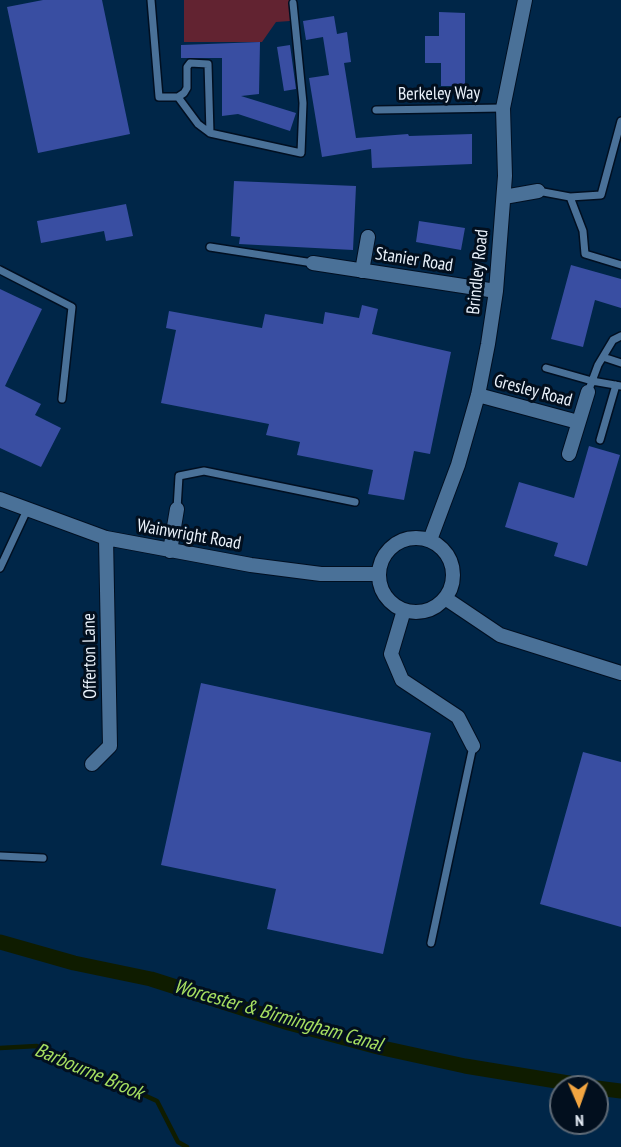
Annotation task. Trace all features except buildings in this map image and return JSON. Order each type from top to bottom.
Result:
[{"type":"street","name":"Brindley Road","points":[[430,540],[458,465],[478,395],[496,291],[505,176],[503,108],[525,0]]},
{"type":"street","points":[[504,196],[538,191]]},
{"type":"street","name":"Stanier Road","points":[[362,271],[368,237]]},
{"type":"street","name":"Stanier Road","points":[[313,263],[496,291]]},
{"type":"street","name":"Gresley Road","points":[[569,454],[590,387]]},
{"type":"street","name":"Gresley Road","points":[[478,395],[578,422]]},
{"type":"street","name":"Wainwright Road","points":[[0,499],[106,538],[170,551],[321,574],[379,574]]},
{"type":"street","points":[[170,551],[177,509]]},
{"type":"street","name":"Offerton Lane","points":[[92,764],[110,746],[106,538]]},
{"type":"street","points":[[418,538],[430,540],[440,546],[452,565],[453,577],[451,588],[437,606],[427,611],[415,612],[404,610],[386,596],[379,574],[381,562],[387,552],[406,539],[418,538]]},
{"type":"street","points":[[445,598],[500,635],[621,674]]},
{"type":"street","points":[[404,610],[391,654],[402,680],[458,717],[473,746]]},
{"type":"lane","points":[[151,0],[159,97],[178,97],[184,93],[187,87],[187,67],[190,63],[208,64],[210,133]]},
{"type":"lane","points":[[178,97],[198,123],[210,133],[301,153],[303,103],[293,3]]},
{"type":"lane","name":"Berkeley Way","points":[[376,110],[503,108]]},
{"type":"lane","points":[[538,191],[570,197],[601,195],[621,121]]},
{"type":"lane","points":[[570,197],[583,231],[585,254],[621,265]]},
{"type":"lane","points":[[210,247],[313,263]]},
{"type":"lane","points":[[0,270],[72,307],[62,399]]},
{"type":"lane","points":[[590,387],[603,357],[621,336]]},
{"type":"lane","points":[[603,357],[621,363]]},
{"type":"lane","points":[[546,368],[590,387],[619,385],[600,440]]},
{"type":"lane","points":[[177,509],[179,476],[204,471],[355,502]]},
{"type":"lane","points":[[0,568],[27,510]]},
{"type":"lane","points":[[431,944],[473,746]]},
{"type":"lane","points":[[0,856],[43,858]]},
{"type":"shaded area","points":[[184,0],[290,0],[290,21],[276,22],[262,42],[184,42]]},
{"type":"waterway","name":"Worcester & Birmingham Canal","points":[[0,942],[74,963],[151,979],[289,1023],[378,1047],[465,1066],[549,1080]]},
{"type":"waterway","name":"Barbourne Brook","points":[[0,1048],[37,1046],[157,1101],[178,1142],[187,1147]]},
{"type":"waterway","name":"Worcester & Birmingham Canal","points":[[609,1090],[621,1091]]}]
